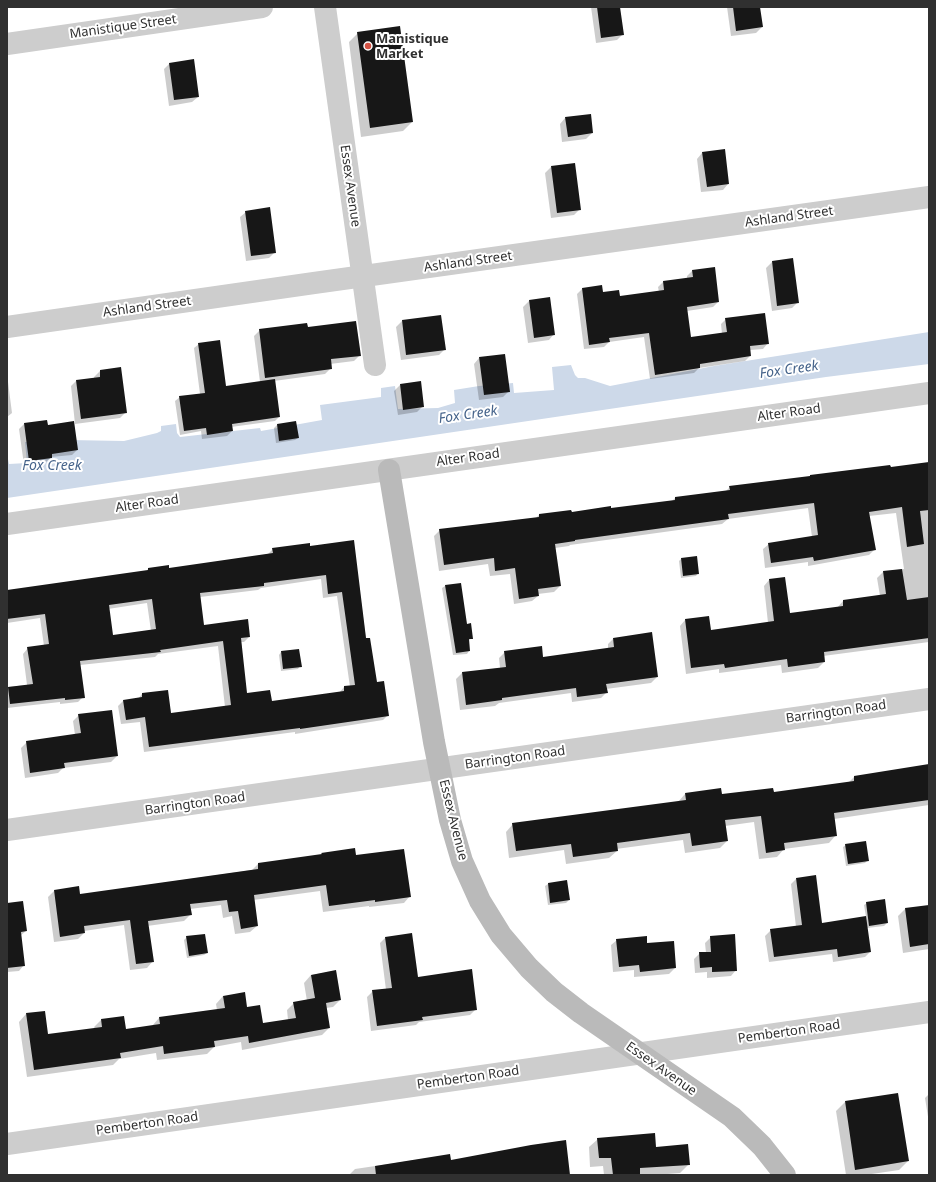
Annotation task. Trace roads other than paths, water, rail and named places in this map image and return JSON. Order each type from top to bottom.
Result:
[{"type":"street","name":"Manistique Street","points":[[7,44],[262,7]]},
{"type":"street","name":"Essex Avenue","points":[[325,7],[376,365]]},
{"type":"street","name":"Ashland Street","points":[[7,327],[929,197]]},
{"type":"street","name":"Alter Road","points":[[7,524],[929,393]]},
{"type":"street","name":"Essex Avenue","points":[[389,470],[433,735],[450,820],[462,861],[480,901],[501,935],[529,968],[554,992],[581,1013],[732,1117],[762,1146],[785,1175]]},
{"type":"street","name":"Barrington Road","points":[[7,830],[929,699]]},
{"type":"street","name":"Pemberton Road","points":[[7,1144],[929,1012]]},
{"type":"water","name":"Fox Creek","points":[[929,332],[929,364],[826,377],[7,498],[7,454],[9,464],[27,463],[25,442],[69,440],[124,441],[157,433],[161,431],[161,426],[176,424],[177,433],[180,437],[260,428],[261,431],[322,420],[320,405],[381,397],[381,388],[395,386],[398,409],[438,408],[455,403],[454,390],[479,386],[513,383],[514,393],[554,390],[552,367],[571,365],[575,375],[578,378],[585,378],[610,386],[714,366]]},
{"type":"place","name":"Manistique Market","points":[[368,46]]}]
